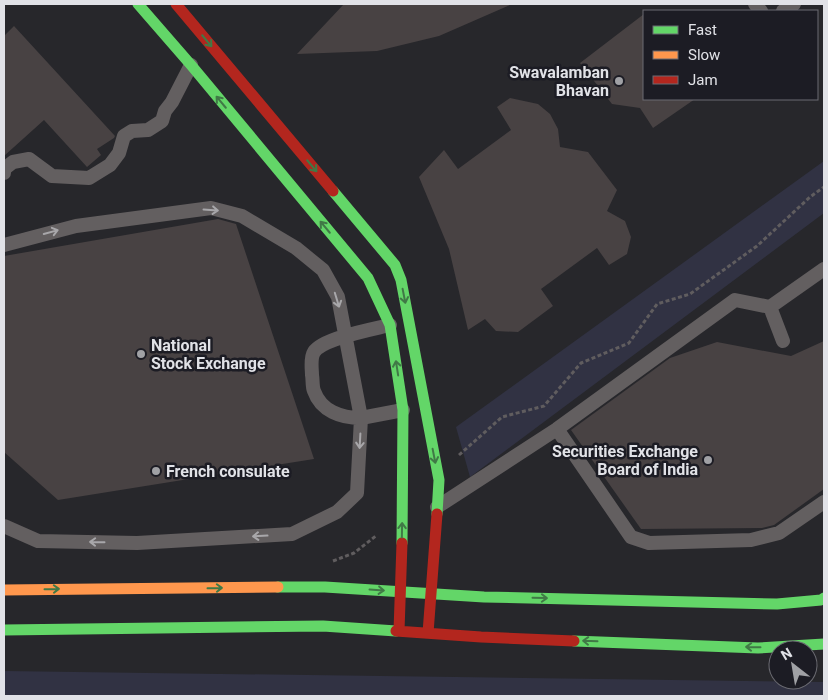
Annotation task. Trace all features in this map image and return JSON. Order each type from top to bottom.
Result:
[{"type":"main road","points":[[138,4],[368,278],[390,325],[403,410],[399,632]]},
{"type":"main road","points":[[176,4],[395,265],[401,280],[439,480],[428,633]]},
{"type":"main road","points":[[4,590],[325,587],[484,597],[777,604],[824,598]]},
{"type":"main road","points":[[4,630],[323,626],[482,637],[758,648],[822,643]]},
{"type":"lane","points":[[4,173],[4,169],[13,162],[28,159],[52,176],[89,178],[100,172],[110,165],[119,153],[124,136],[132,131],[148,130],[162,121],[165,111],[172,102],[191,65]]},
{"type":"lane","points":[[4,245],[76,226],[211,208],[242,216],[296,248],[323,270],[338,297],[361,418],[357,493],[337,512],[292,534],[137,543],[38,542],[4,526]]},
{"type":"lane","points":[[437,507],[557,428],[734,300],[770,307],[824,269]]},
{"type":"lane","points":[[770,307],[783,341]]},
{"type":"lane","points":[[390,325],[325,343],[314,352],[312,364],[314,390],[323,406],[346,418],[361,418],[403,410]]},
{"type":"lane","points":[[557,428],[632,537],[649,543],[752,540],[779,533],[824,502]]},
{"type":"path","points":[[439,480],[453,460],[502,417],[544,406],[581,363],[629,344],[657,304],[690,294],[757,246],[810,197],[824,187]]},
{"type":"path","points":[[330,563],[354,552],[383,531]]},
{"type":"shaded area","points":[[824,161],[824,213],[470,477],[456,427]]},
{"type":"shaded area","points":[[4,671],[768,681],[768,690],[818,690],[818,682],[824,682],[824,696],[4,696]]},
{"type":"building","points":[[344,4],[512,4],[439,36],[377,51],[297,54]]},
{"type":"building","name":"Swavalamban Bhavan","points":[[643,15],[643,100],[694,100],[653,128],[640,108],[612,104],[580,63]]},
{"type":"building","points":[[14,26],[115,136],[97,149],[101,155],[87,167],[44,120],[4,156],[4,36]]},
{"type":"building","points":[[510,98],[538,104],[550,114],[558,129],[560,147],[588,152],[617,190],[607,211],[625,221],[631,237],[627,254],[609,265],[597,248],[541,289],[553,306],[518,332],[496,331],[485,319],[468,330],[449,249],[419,177],[444,150],[458,169],[511,130],[497,107]]},
{"type":"building","name":"National Stock Exchange","points":[[218,219],[236,224],[314,459],[58,500],[4,452],[4,256]]},
{"type":"building","name":"Securities Exchange Board of India","points":[[824,341],[824,489],[774,525],[762,528],[641,529],[571,430],[670,358],[717,342],[791,356]]},
{"type":"traffic: fast","points":[[138,4],[368,278],[390,325],[403,410],[402,543]]},
{"type":"traffic: fast","points":[[333,191],[395,265],[401,280],[439,480],[437,514]]},
{"type":"traffic: fast","points":[[278,587],[325,587],[484,597],[777,604],[821,600],[824,598]]},
{"type":"traffic: fast","points":[[4,630],[323,626],[396,631]]},
{"type":"traffic: fast","points":[[574,641],[758,648],[824,644]]},
{"type":"traffic: slow","points":[[4,590],[278,587]]},
{"type":"traffic: jam","points":[[176,4],[333,191]]},
{"type":"traffic: jam","points":[[428,633],[437,514]]},
{"type":"traffic: jam","points":[[399,631],[402,543]]},
{"type":"traffic: jam","points":[[396,631],[574,641]]},
{"type":"place","name":"Swavalamban Bhavan","points":[[619,81]]},
{"type":"place","name":"National Stock Exchange","points":[[141,354]]},
{"type":"place","name":"Securities Exchange Board of India","points":[[708,460]]},
{"type":"place","name":"French consulate","points":[[156,471]]}]
